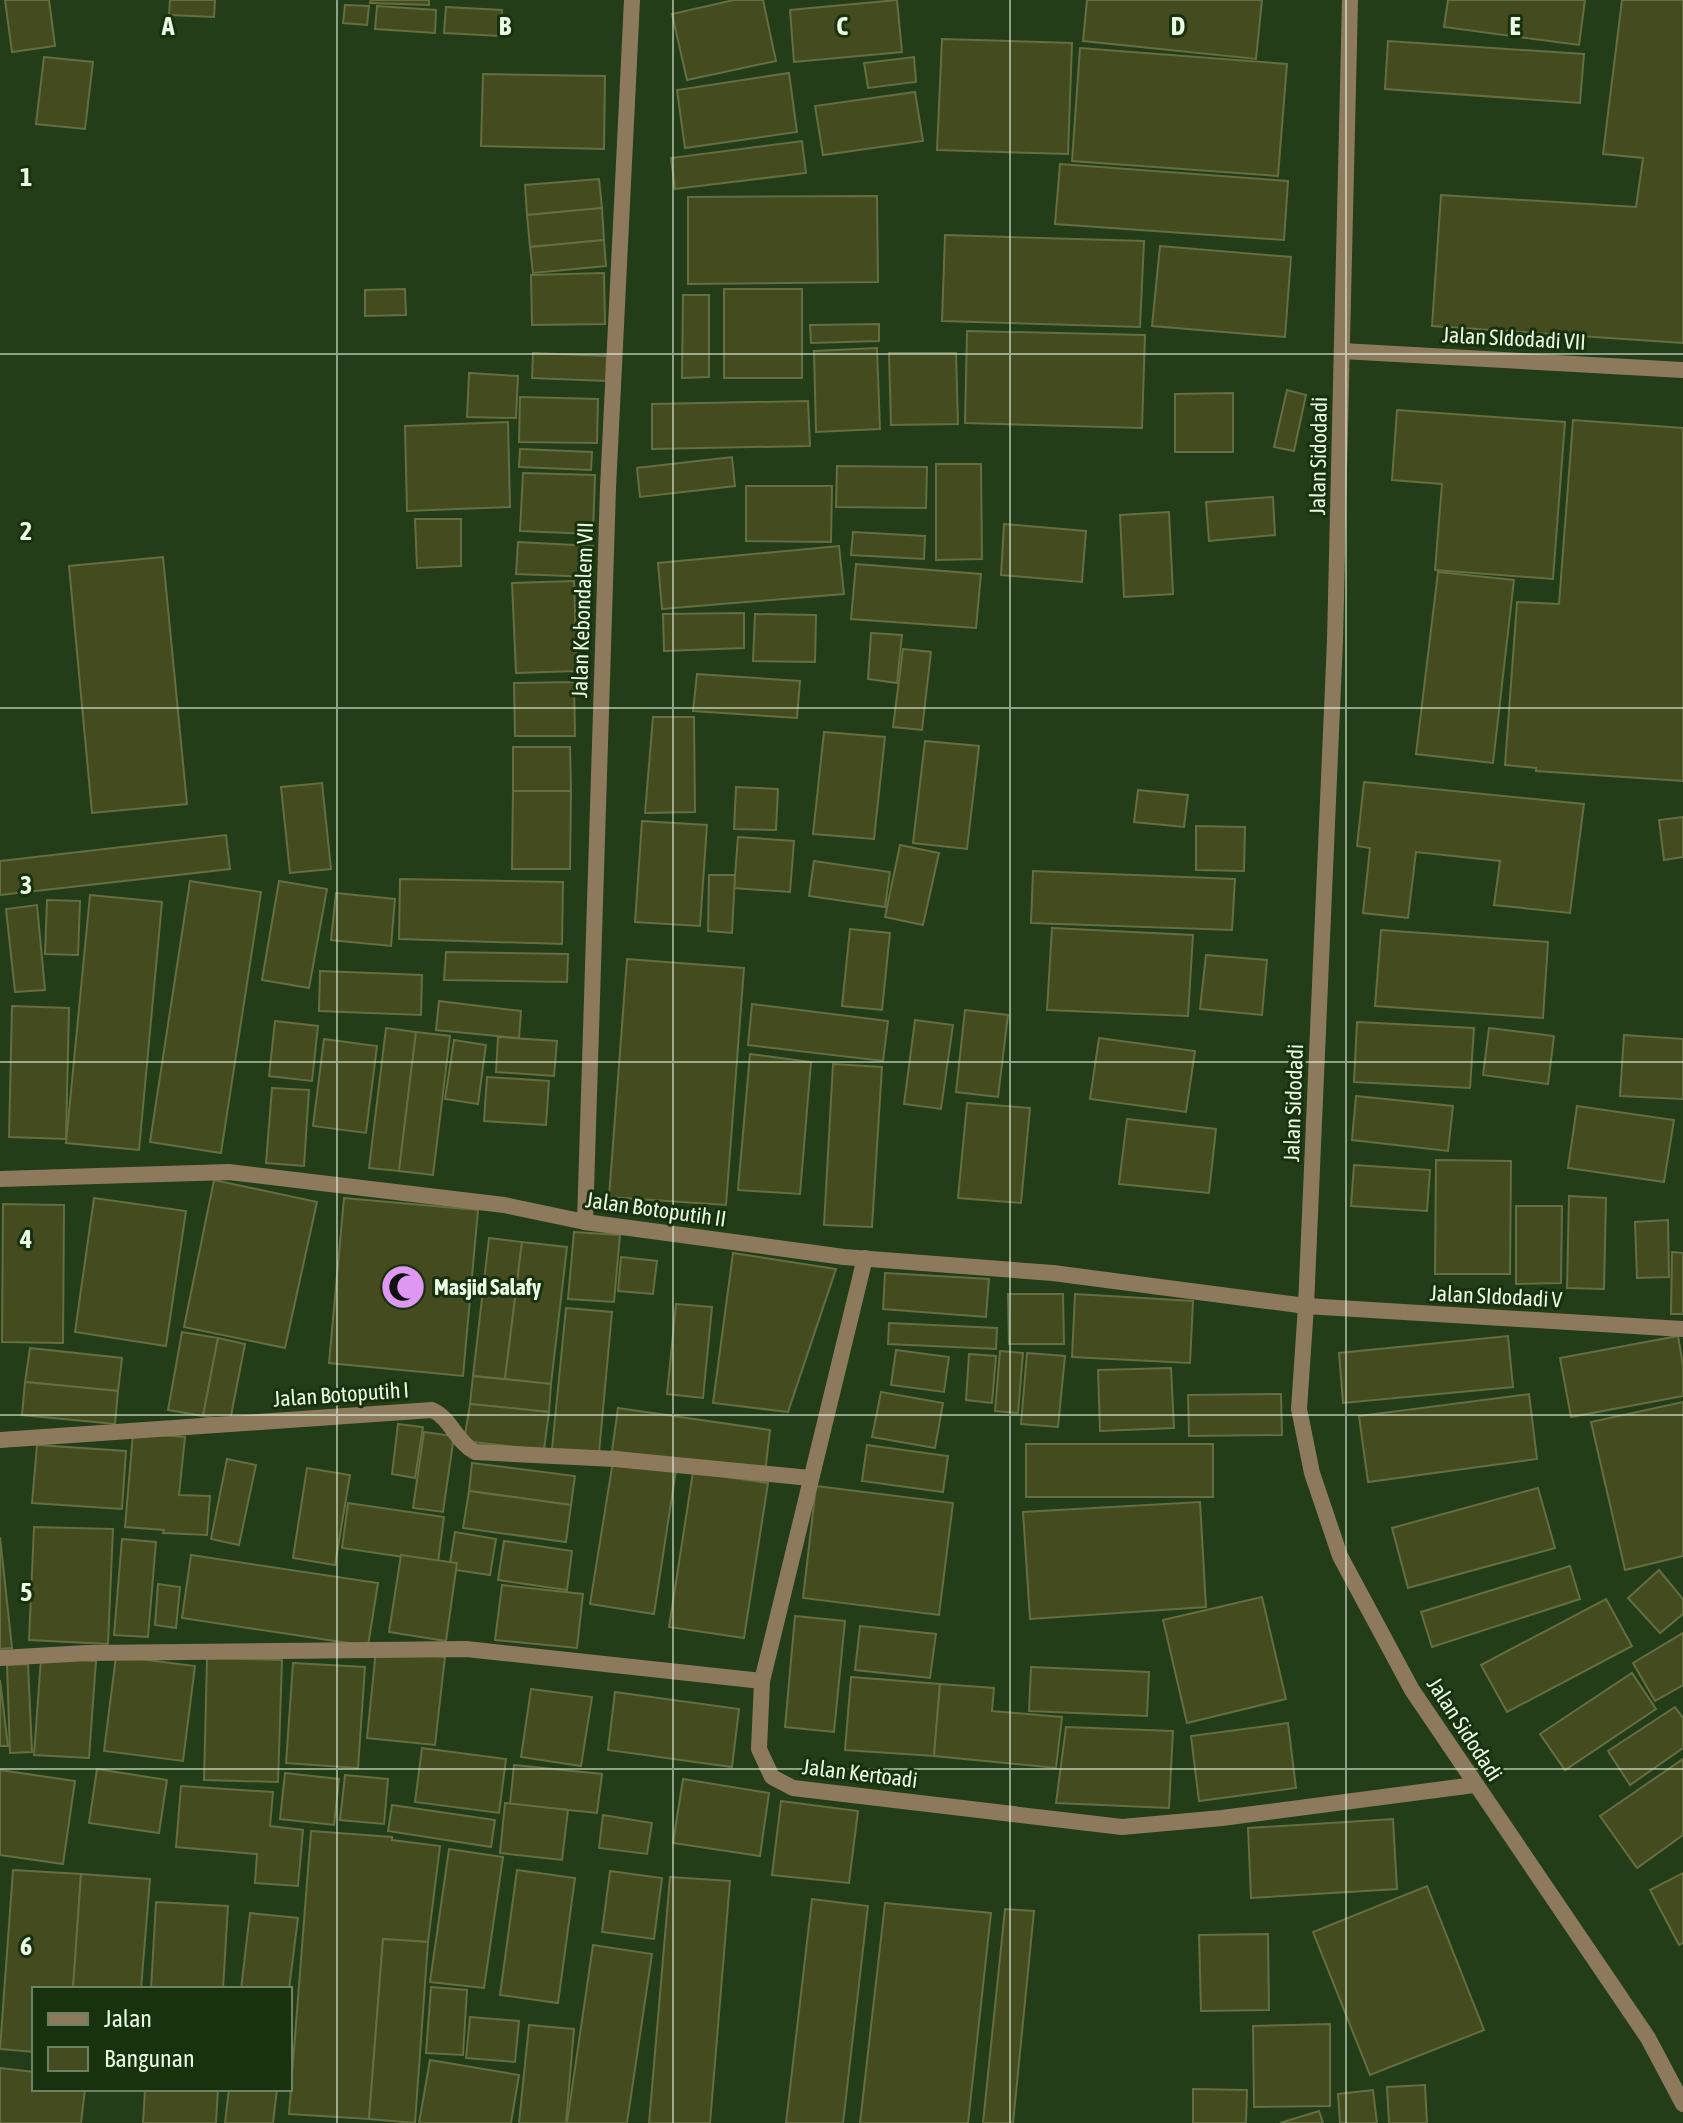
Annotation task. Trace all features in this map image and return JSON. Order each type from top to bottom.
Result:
[{"type":"street","name":"Jalan Kebondalem VII","points":[[585,1222],[608,488],[632,0]]},
{"type":"street","name":"Jalan Sidodadi","points":[[1350,0],[1335,640],[1299,1409],[1312,1473],[1340,1556],[1412,1690],[1648,2038],[1683,2104]]},
{"type":"street","name":"Jalan SIdodadi VII","points":[[1342,351],[1683,370]]},
{"type":"street","name":"Jalan Botoputih II","points":[[0,1179],[229,1172],[504,1205],[585,1222],[865,1258],[1053,1273],[1306,1306]]},
{"type":"street","name":"Jalan Kertoadi","points":[[865,1258],[762,1681],[759,1749],[772,1777],[793,1788],[1122,1827],[1222,1818],[1474,1785]]},
{"type":"street","name":"Jalan SIdodadi V","points":[[1306,1306],[1683,1329]]},
{"type":"street","name":"Jalan Botoputih I","points":[[0,1440],[432,1410],[444,1417],[463,1444],[475,1452],[615,1459],[810,1478]]},
{"type":"street","points":[[0,1658],[87,1653],[466,1649],[762,1681]]},
{"type":"building","points":[[5,0],[49,0],[55,46],[12,52]]},
{"type":"building","points":[[170,0],[215,0],[214,17],[169,15]]},
{"type":"building","points":[[371,0],[429,0],[429,5],[370,3]]},
{"type":"building","points":[[734,0],[763,0],[776,61],[687,80],[672,14]]},
{"type":"building","points":[[897,0],[902,52],[794,62],[790,10]]},
{"type":"building","points":[[1087,0],[1262,0],[1256,59],[1083,41]]},
{"type":"building","points":[[1448,0],[1585,0],[1579,45],[1444,27]]},
{"type":"building","points":[[1622,0],[1683,0],[1683,343],[1432,326],[1441,195],[1636,207],[1643,158],[1603,154]]},
{"type":"building","points":[[345,5],[369,6],[367,25],[343,23]]},
{"type":"building","points":[[377,6],[436,10],[435,33],[375,29]]},
{"type":"building","points":[[446,7],[502,10],[500,36],[444,33]]},
{"type":"building","points":[[942,39],[1072,43],[1068,154],[937,150]]},
{"type":"building","points":[[1388,41],[1584,54],[1580,103],[1385,89]]},
{"type":"building","points":[[1080,48],[1287,64],[1278,176],[1072,161]]},
{"type":"building","points":[[44,57],[93,62],[85,129],[36,124]]},
{"type":"building","points":[[914,57],[916,82],[868,88],[864,63]]},
{"type":"building","points":[[789,73],[797,132],[685,148],[677,90]]},
{"type":"building","points":[[483,74],[605,76],[604,149],[481,146]]},
{"type":"building","points":[[915,92],[923,141],[823,155],[815,106]]},
{"type":"building","points":[[802,141],[806,173],[675,189],[671,158]]},
{"type":"building","points":[[1060,164],[1288,181],[1284,240],[1055,224]]},
{"type":"building","points":[[599,179],[602,208],[527,215],[525,185]]},
{"type":"building","points":[[877,196],[878,282],[688,284],[688,197]]},
{"type":"building","points":[[602,208],[604,240],[530,247],[527,215]]},
{"type":"building","points":[[945,235],[1144,241],[1140,327],[942,321]]},
{"type":"building","points":[[604,240],[606,266],[533,273],[530,247]]},
{"type":"building","points":[[1160,246],[1291,257],[1285,337],[1152,326]]},
{"type":"building","points":[[604,273],[605,324],[532,325],[531,275]]},
{"type":"building","points":[[405,289],[406,315],[365,316],[365,290]]},
{"type":"building","points":[[724,289],[802,289],[802,378],[724,378]]},
{"type":"building","points":[[683,295],[709,295],[709,377],[682,378]]},
{"type":"building","points":[[879,324],[879,341],[811,343],[810,325]]},
{"type":"building","points":[[967,331],[1145,335],[1142,428],[965,423]]},
{"type":"building","points":[[877,348],[880,429],[816,432],[814,351]]},
{"type":"building","points":[[533,353],[607,356],[606,381],[532,378]]},
{"type":"building","points":[[889,353],[956,353],[958,424],[891,425]]},
{"type":"building","points":[[469,373],[518,376],[516,418],[467,417]]},
{"type":"building","points":[[1287,390],[1306,395],[1294,451],[1274,447]]},
{"type":"building","points":[[1233,393],[1233,452],[1175,452],[1175,394]]},
{"type":"building","points":[[520,397],[598,399],[597,443],[519,442]]},
{"type":"building","points":[[808,401],[810,446],[652,449],[652,404]]},
{"type":"building","points":[[1397,410],[1565,422],[1553,579],[1435,570],[1442,484],[1392,480]]},
{"type":"building","points":[[1573,420],[1683,428],[1683,781],[1536,771],[1536,768],[1505,765],[1517,602],[1559,604]]},
{"type":"building","points":[[508,422],[510,507],[407,511],[405,426]]},
{"type":"building","points":[[520,449],[592,452],[591,470],[519,467]]},
{"type":"building","points":[[732,457],[735,486],[640,497],[637,468]]},
{"type":"building","points":[[936,464],[981,464],[982,559],[936,560]]},
{"type":"building","points":[[837,466],[927,467],[926,508],[836,507]]},
{"type":"building","points":[[523,473],[595,475],[593,534],[520,531]]},
{"type":"building","points":[[746,486],[832,486],[831,542],[746,541]]},
{"type":"building","points":[[1273,497],[1275,535],[1209,541],[1206,502]]},
{"type":"building","points":[[1169,512],[1173,594],[1124,597],[1120,515]]},
{"type":"building","points":[[415,519],[461,519],[461,566],[417,568]]},
{"type":"building","points":[[1004,524],[1086,531],[1082,582],[1001,575]]},
{"type":"building","points":[[853,532],[925,536],[924,559],[851,555]]},
{"type":"building","points":[[518,542],[593,546],[592,577],[516,574]]},
{"type":"building","points":[[839,546],[844,594],[662,609],[658,563]]},
{"type":"building","points":[[163,557],[187,804],[92,813],[69,566]]},
{"type":"building","points":[[856,564],[981,574],[976,628],[851,619]]},
{"type":"building","points":[[1438,572],[1514,580],[1493,763],[1416,754]]},
{"type":"building","points":[[574,581],[577,671],[516,673],[512,583]]},
{"type":"building","points":[[744,613],[744,648],[664,651],[663,614]]},
{"type":"building","points":[[755,614],[816,615],[815,662],[753,661]]},
{"type":"building","points":[[871,633],[902,635],[897,683],[868,679]]},
{"type":"building","points":[[903,649],[931,652],[922,730],[893,727]]},
{"type":"building","points":[[697,674],[800,681],[797,718],[693,711]]},
{"type":"building","points":[[574,682],[575,736],[515,736],[514,683]]},
{"type":"building","points":[[653,717],[694,717],[695,812],[645,813]]},
{"type":"building","points":[[824,732],[885,737],[874,839],[813,834]]},
{"type":"building","points":[[925,741],[979,746],[967,849],[913,843]]},
{"type":"building","points":[[513,747],[570,747],[571,791],[513,791]]},
{"type":"building","points":[[1364,782],[1584,804],[1570,913],[1494,905],[1500,861],[1416,852],[1408,918],[1363,913],[1370,848],[1357,846]]},
{"type":"building","points":[[322,783],[331,869],[290,873],[281,787]]},
{"type":"building","points":[[736,787],[778,789],[776,830],[734,829]]},
{"type":"building","points":[[1138,790],[1188,795],[1184,827],[1134,822]]},
{"type":"building","points":[[513,791],[571,791],[570,869],[512,869]]},
{"type":"building","points":[[1683,817],[1683,857],[1664,860],[1659,820]]},
{"type":"building","points":[[642,821],[707,825],[700,926],[635,922]]},
{"type":"building","points":[[1196,826],[1245,827],[1244,871],[1196,870]]},
{"type":"building","points":[[226,835],[230,869],[0,895],[0,861]]},
{"type":"building","points":[[738,837],[794,841],[790,892],[734,888]]},
{"type":"building","points":[[900,845],[939,853],[923,925],[885,917]]},
{"type":"building","points":[[814,861],[890,872],[885,907],[809,896]]},
{"type":"building","points":[[1033,871],[1235,879],[1232,930],[1031,923]]},
{"type":"building","points":[[709,875],[735,875],[732,933],[708,931]]},
{"type":"building","points":[[400,879],[563,882],[562,944],[399,939]]},
{"type":"building","points":[[190,881],[261,892],[221,1153],[150,1142]]},
{"type":"building","points":[[279,881],[327,889],[309,988],[262,980]]},
{"type":"building","points":[[336,893],[395,899],[391,946],[331,940]]},
{"type":"building","points":[[90,895],[162,902],[139,1150],[66,1143]]},
{"type":"building","points":[[47,900],[80,901],[78,955],[45,954]]},
{"type":"building","points":[[37,905],[45,990],[15,992],[6,909]]},
{"type":"building","points":[[1052,928],[1193,935],[1188,1016],[1047,1010]]},
{"type":"building","points":[[850,929],[890,933],[882,1010],[842,1006]]},
{"type":"building","points":[[1381,930],[1548,942],[1543,1018],[1375,1006]]},
{"type":"building","points":[[446,952],[568,954],[567,982],[444,980]]},
{"type":"building","points":[[1206,955],[1267,960],[1262,1015],[1200,1009]]},
{"type":"building","points":[[627,959],[744,968],[726,1205],[609,1197]]},
{"type":"building","points":[[320,971],[422,975],[421,1015],[319,1011]]},
{"type":"building","points":[[439,1001],[521,1011],[519,1038],[436,1030]]},
{"type":"building","points":[[752,1004],[888,1021],[883,1061],[748,1045]]},
{"type":"building","points":[[12,1006],[69,1008],[66,1139],[9,1137]]},
{"type":"building","points":[[965,1010],[1008,1015],[998,1097],[956,1092]]},
{"type":"building","points":[[915,1020],[953,1025],[941,1109],[904,1104]]},
{"type":"building","points":[[275,1021],[318,1026],[312,1081],[269,1076]]},
{"type":"building","points":[[1357,1022],[1474,1028],[1470,1088],[1354,1082]]},
{"type":"building","points":[[386,1028],[416,1032],[399,1171],[369,1168]]},
{"type":"building","points":[[1489,1028],[1554,1036],[1548,1084],[1483,1075]]},
{"type":"building","points":[[416,1032],[450,1036],[433,1175],[399,1171]]},
{"type":"building","points":[[1624,1035],[1683,1039],[1683,1099],[1620,1096]]},
{"type":"building","points":[[498,1037],[557,1041],[554,1076],[496,1072]]},
{"type":"building","points":[[1099,1038],[1195,1051],[1186,1112],[1090,1099]]},
{"type":"building","points":[[324,1039],[377,1046],[366,1133],[313,1126]]},
{"type":"building","points":[[454,1040],[486,1045],[478,1104],[445,1099]]},
{"type":"building","points":[[750,1054],[811,1062],[800,1194],[738,1190]]},
{"type":"building","points":[[833,1064],[882,1067],[872,1227],[824,1225]]},
{"type":"building","points":[[487,1077],[549,1081],[546,1125],[484,1121]]},
{"type":"building","points":[[272,1088],[309,1090],[304,1166],[266,1163]]},
{"type":"building","points":[[1356,1096],[1453,1106],[1448,1151],[1352,1140]]},
{"type":"building","points":[[967,1103],[1030,1108],[1021,1203],[958,1198]]},
{"type":"building","points":[[1577,1106],[1674,1120],[1664,1182],[1568,1168]]},
{"type":"building","points":[[1127,1119],[1216,1129],[1209,1193],[1119,1184]]},
{"type":"building","points":[[1436,1160],[1511,1161],[1510,1274],[1435,1274]]},
{"type":"building","points":[[1354,1165],[1430,1170],[1427,1211],[1351,1206]]},
{"type":"building","points":[[214,1180],[317,1202],[285,1348],[184,1327]]},
{"type":"building","points":[[1569,1196],[1606,1198],[1604,1289],[1567,1288]]},
{"type":"building","points":[[94,1198],[186,1211],[166,1346],[75,1332]]},
{"type":"building","name":"Masjid Salafy","points":[[344,1198],[478,1210],[463,1376],[329,1363]]},
{"type":"building","points":[[3,1204],[64,1205],[63,1343],[2,1342]]},
{"type":"building","points":[[1516,1206],[1562,1206],[1561,1283],[1516,1284]]},
{"type":"building","points":[[1668,1220],[1669,1277],[1637,1278],[1635,1222]]},
{"type":"building","points":[[574,1232],[620,1235],[614,1302],[568,1299]]},
{"type":"building","points":[[489,1238],[522,1242],[505,1379],[473,1376]]},
{"type":"building","points":[[522,1242],[567,1247],[551,1384],[505,1379]]},
{"type":"building","points":[[1672,1252],[1683,1253],[1683,1314],[1671,1314]]},
{"type":"building","points":[[733,1253],[836,1269],[788,1412],[713,1403]]},
{"type":"building","points":[[621,1257],[657,1261],[653,1294],[618,1291]]},
{"type":"building","points":[[885,1273],[989,1279],[986,1317],[883,1309]]},
{"type":"building","points":[[1008,1294],[1063,1294],[1064,1344],[1009,1344]]},
{"type":"building","points":[[1075,1294],[1193,1301],[1190,1363],[1072,1357]]},
{"type":"building","points":[[676,1304],[712,1307],[703,1398],[667,1394]]},
{"type":"building","points":[[566,1308],[612,1312],[599,1453],[552,1449]]},
{"type":"building","points":[[889,1323],[997,1328],[996,1349],[888,1344]]},
{"type":"building","points":[[182,1332],[218,1338],[203,1416],[168,1410]]},
{"type":"building","points":[[1508,1336],[1513,1387],[1343,1403],[1339,1353]]},
{"type":"building","points":[[1678,1336],[1683,1365],[1683,1396],[1571,1417],[1560,1358]]},
{"type":"building","points":[[218,1338],[245,1344],[230,1421],[203,1416]]},
{"type":"building","points":[[30,1348],[122,1358],[118,1391],[25,1382]]},
{"type":"building","points":[[896,1350],[949,1357],[944,1392],[891,1385]]},
{"type":"building","points":[[1000,1351],[1023,1353],[1018,1413],[995,1411]]},
{"type":"building","points":[[1027,1353],[1065,1356],[1058,1427],[1021,1424]]},
{"type":"building","points":[[969,1354],[996,1356],[992,1403],[966,1400]]},
{"type":"building","points":[[1171,1368],[1174,1428],[1100,1431],[1098,1370]]},
{"type":"building","points":[[473,1376],[551,1384],[549,1412],[470,1404]]},
{"type":"building","points":[[25,1382],[118,1391],[115,1424],[22,1415]]},
{"type":"building","points":[[881,1392],[943,1403],[935,1448],[872,1437]]},
{"type":"building","points":[[1281,1394],[1282,1435],[1189,1436],[1188,1395]]},
{"type":"building","points":[[1529,1394],[1537,1459],[1368,1482],[1359,1416]]},
{"type":"building","points":[[1683,1402],[1683,1556],[1625,1570],[1591,1422]]},
{"type":"building","points":[[470,1404],[549,1412],[544,1450],[464,1441]]},
{"type":"building","points":[[618,1408],[770,1430],[765,1473],[612,1451]]},
{"type":"building","points":[[398,1424],[423,1427],[415,1478],[392,1474]]},
{"type":"building","points":[[424,1432],[454,1436],[443,1512],[413,1508]]},
{"type":"building","points":[[133,1433],[185,1437],[179,1495],[210,1496],[207,1535],[125,1527]]},
{"type":"building","points":[[1026,1444],[1213,1444],[1213,1497],[1026,1497]]},
{"type":"building","points":[[37,1445],[126,1451],[122,1509],[32,1503]]},
{"type":"building","points":[[867,1445],[948,1456],[943,1492],[862,1481]]},
{"type":"building","points":[[227,1459],[256,1465],[239,1545],[211,1539]]},
{"type":"building","points":[[613,1461],[676,1470],[654,1614],[590,1604]]},
{"type":"building","points":[[472,1463],[575,1476],[571,1505],[469,1491]]},
{"type":"building","points":[[307,1468],[350,1475],[335,1565],[293,1558]]},
{"type":"building","points":[[693,1472],[768,1483],[744,1638],[669,1627]]},
{"type":"building","points":[[816,1486],[953,1503],[939,1615],[803,1598]]},
{"type":"building","points":[[1538,1488],[1555,1548],[1408,1588],[1392,1528]]},
{"type":"building","points":[[469,1491],[571,1505],[566,1542],[463,1528]]},
{"type":"building","points":[[1200,1502],[1206,1607],[1030,1619],[1023,1512]]},
{"type":"building","points":[[348,1503],[444,1517],[438,1562],[342,1548]]},
{"type":"building","points":[[34,1527],[113,1529],[108,1644],[29,1640]]},
{"type":"building","points":[[455,1532],[496,1539],[490,1575],[449,1569]]},
{"type":"building","points":[[0,1537],[12,1648],[0,1649]]},
{"type":"building","points":[[122,1539],[156,1542],[148,1637],[114,1635]]},
{"type":"building","points":[[504,1541],[572,1551],[567,1590],[498,1580]]},
{"type":"building","points":[[191,1555],[378,1583],[368,1646],[182,1618]]},
{"type":"building","points":[[401,1555],[457,1563],[446,1641],[389,1632]]},
{"type":"building","points":[[1570,1566],[1580,1599],[1432,1647],[1421,1612]]},
{"type":"building","points":[[1659,1570],[1683,1599],[1683,1614],[1660,1633],[1628,1598]]},
{"type":"building","points":[[158,1584],[180,1587],[176,1628],[155,1625]]},
{"type":"building","points":[[502,1585],[583,1594],[577,1648],[495,1640]]},
{"type":"building","points":[[1262,1597],[1286,1699],[1187,1723],[1163,1620]]},
{"type":"building","points":[[1606,1599],[1632,1646],[1507,1712],[1481,1665]]},
{"type":"building","points":[[795,1616],[845,1621],[834,1732],[785,1727]]},
{"type":"building","points":[[860,1626],[936,1634],[930,1678],[855,1670]]},
{"type":"building","points":[[1683,1633],[1683,1685],[1655,1701],[1633,1663]]},
{"type":"building","points":[[376,1650],[445,1657],[435,1745],[367,1738]]},
{"type":"building","points":[[116,1656],[195,1666],[183,1761],[104,1751]]},
{"type":"building","points":[[41,1658],[96,1661],[89,1758],[34,1755]]},
{"type":"building","points":[[207,1658],[282,1660],[278,1782],[204,1780]]},
{"type":"building","points":[[293,1663],[365,1667],[358,1768],[286,1763]]},
{"type":"building","points":[[28,1664],[32,1752],[10,1753],[7,1665]]},
{"type":"building","points":[[1031,1667],[1149,1672],[1147,1716],[1029,1711]]},
{"type":"building","points":[[1632,1673],[1656,1709],[1565,1770],[1540,1734]]},
{"type":"building","points":[[851,1677],[940,1684],[934,1756],[845,1750]]},
{"type":"building","points":[[0,1680],[8,1746],[0,1746]]},
{"type":"building","points":[[940,1684],[994,1688],[992,1711],[1062,1717],[1056,1768],[934,1756]]},
{"type":"building","points":[[531,1689],[592,1697],[581,1766],[521,1757]]},
{"type":"building","points":[[615,1692],[739,1709],[732,1767],[608,1750]]},
{"type":"building","points":[[1675,1707],[1683,1718],[1683,1748],[1630,1785],[1608,1751]]},
{"type":"building","points":[[1288,1723],[1296,1788],[1199,1801],[1191,1736]]},
{"type":"building","points":[[1066,1727],[1173,1731],[1169,1808],[1056,1803]]},
{"type":"building","points":[[422,1748],[506,1759],[499,1813],[415,1802]]},
{"type":"building","points":[[1683,1759],[1683,1835],[1637,1868],[1600,1816]]},
{"type":"building","points":[[514,1765],[602,1774],[597,1813],[510,1804]]},
{"type":"building","points":[[97,1769],[167,1780],[159,1833],[89,1823]]},
{"type":"building","points":[[0,1770],[75,1781],[63,1864],[0,1855]]},
{"type":"building","points":[[285,1773],[339,1779],[334,1825],[280,1819]]},
{"type":"building","points":[[345,1775],[388,1779],[384,1824],[340,1820]]},
{"type":"building","points":[[683,1779],[769,1793],[760,1856],[673,1843]]},
{"type":"building","points":[[181,1786],[273,1792],[270,1826],[303,1830],[298,1886],[255,1883],[257,1854],[176,1847]]},
{"type":"building","points":[[781,1801],[858,1811],[849,1883],[772,1875]]},
{"type":"building","points":[[505,1803],[568,1810],[562,1860],[500,1853]]},
{"type":"building","points":[[392,1805],[495,1820],[491,1847],[388,1831]]},
{"type":"building","points":[[603,1815],[652,1823],[647,1854],[599,1848]]},
{"type":"building","points":[[1393,1819],[1397,1889],[1251,1898],[1248,1828]]},
{"type":"building","points":[[311,1831],[392,1837],[392,1840],[440,1846],[428,1942],[383,1939],[369,2119],[289,2114]]},
{"type":"building","points":[[449,1849],[503,1857],[484,1988],[430,1982]]},
{"type":"building","points":[[13,1870],[81,1874],[73,1987],[32,1987],[32,2052],[0,2049]]},
{"type":"building","points":[[517,1870],[575,1878],[558,2003],[500,1995]]},
{"type":"building","points":[[610,1871],[662,1878],[654,1939],[602,1932]]},
{"type":"building","points":[[1683,1873],[1683,1943],[1679,1945],[1650,1890]]},
{"type":"building","points":[[81,1874],[150,1879],[141,1987],[73,1987]]},
{"type":"building","points":[[670,1877],[730,1881],[710,2123],[649,2123]]},
{"type":"building","points":[[1427,1886],[1484,2030],[1370,2075],[1313,1932]]},
{"type":"building","points":[[812,1899],[868,1906],[843,2123],[786,2123]]},
{"type":"building","points":[[156,1902],[228,1906],[223,1987],[151,1987]]},
{"type":"building","points":[[885,1903],[991,1913],[968,2123],[860,2123]]},
{"type":"building","points":[[1005,1909],[1034,1911],[1013,2123],[983,2123]]},
{"type":"building","points":[[250,1913],[298,1918],[289,1987],[241,1987]]},
{"type":"building","points":[[1268,1934],[1269,2010],[1201,2011],[1199,1935]]},
{"type":"building","points":[[383,1939],[428,1942],[415,2123],[369,2119]]},
{"type":"building","points":[[593,1945],[652,1954],[627,2123],[567,2123]]},
{"type":"building","points":[[431,1987],[467,1990],[463,2055],[426,2053]]},
{"type":"building","points":[[470,2017],[519,2021],[515,2062],[466,2058]]},
{"type":"building","points":[[1330,2024],[1330,2106],[1254,2107],[1253,2026]]},
{"type":"building","points":[[529,2025],[574,2029],[566,2123],[519,2123]]},
{"type":"building","points":[[430,2060],[519,2075],[511,2123],[419,2123]]},
{"type":"building","points":[[0,2068],[32,2072],[32,2091],[85,2091],[81,2123],[0,2123]]},
{"type":"building","points":[[1425,2085],[1427,2123],[1389,2123],[1387,2087]]},
{"type":"building","points":[[1193,2089],[1247,2090],[1246,2123],[1193,2123]]},
{"type":"building","points":[[1373,2090],[1377,2123],[1340,2123],[1338,2094]]},
{"type":"building","points":[[145,2091],[218,2091],[216,2123],[143,2123]]},
{"type":"building","points":[[229,2091],[277,2091],[273,2123],[225,2123]]},
{"type":"building","points":[[1319,2111],[1323,2123],[1280,2123]]},
{"type":"place","name":"Masjid Salafy","points":[[403,1287]]}]
